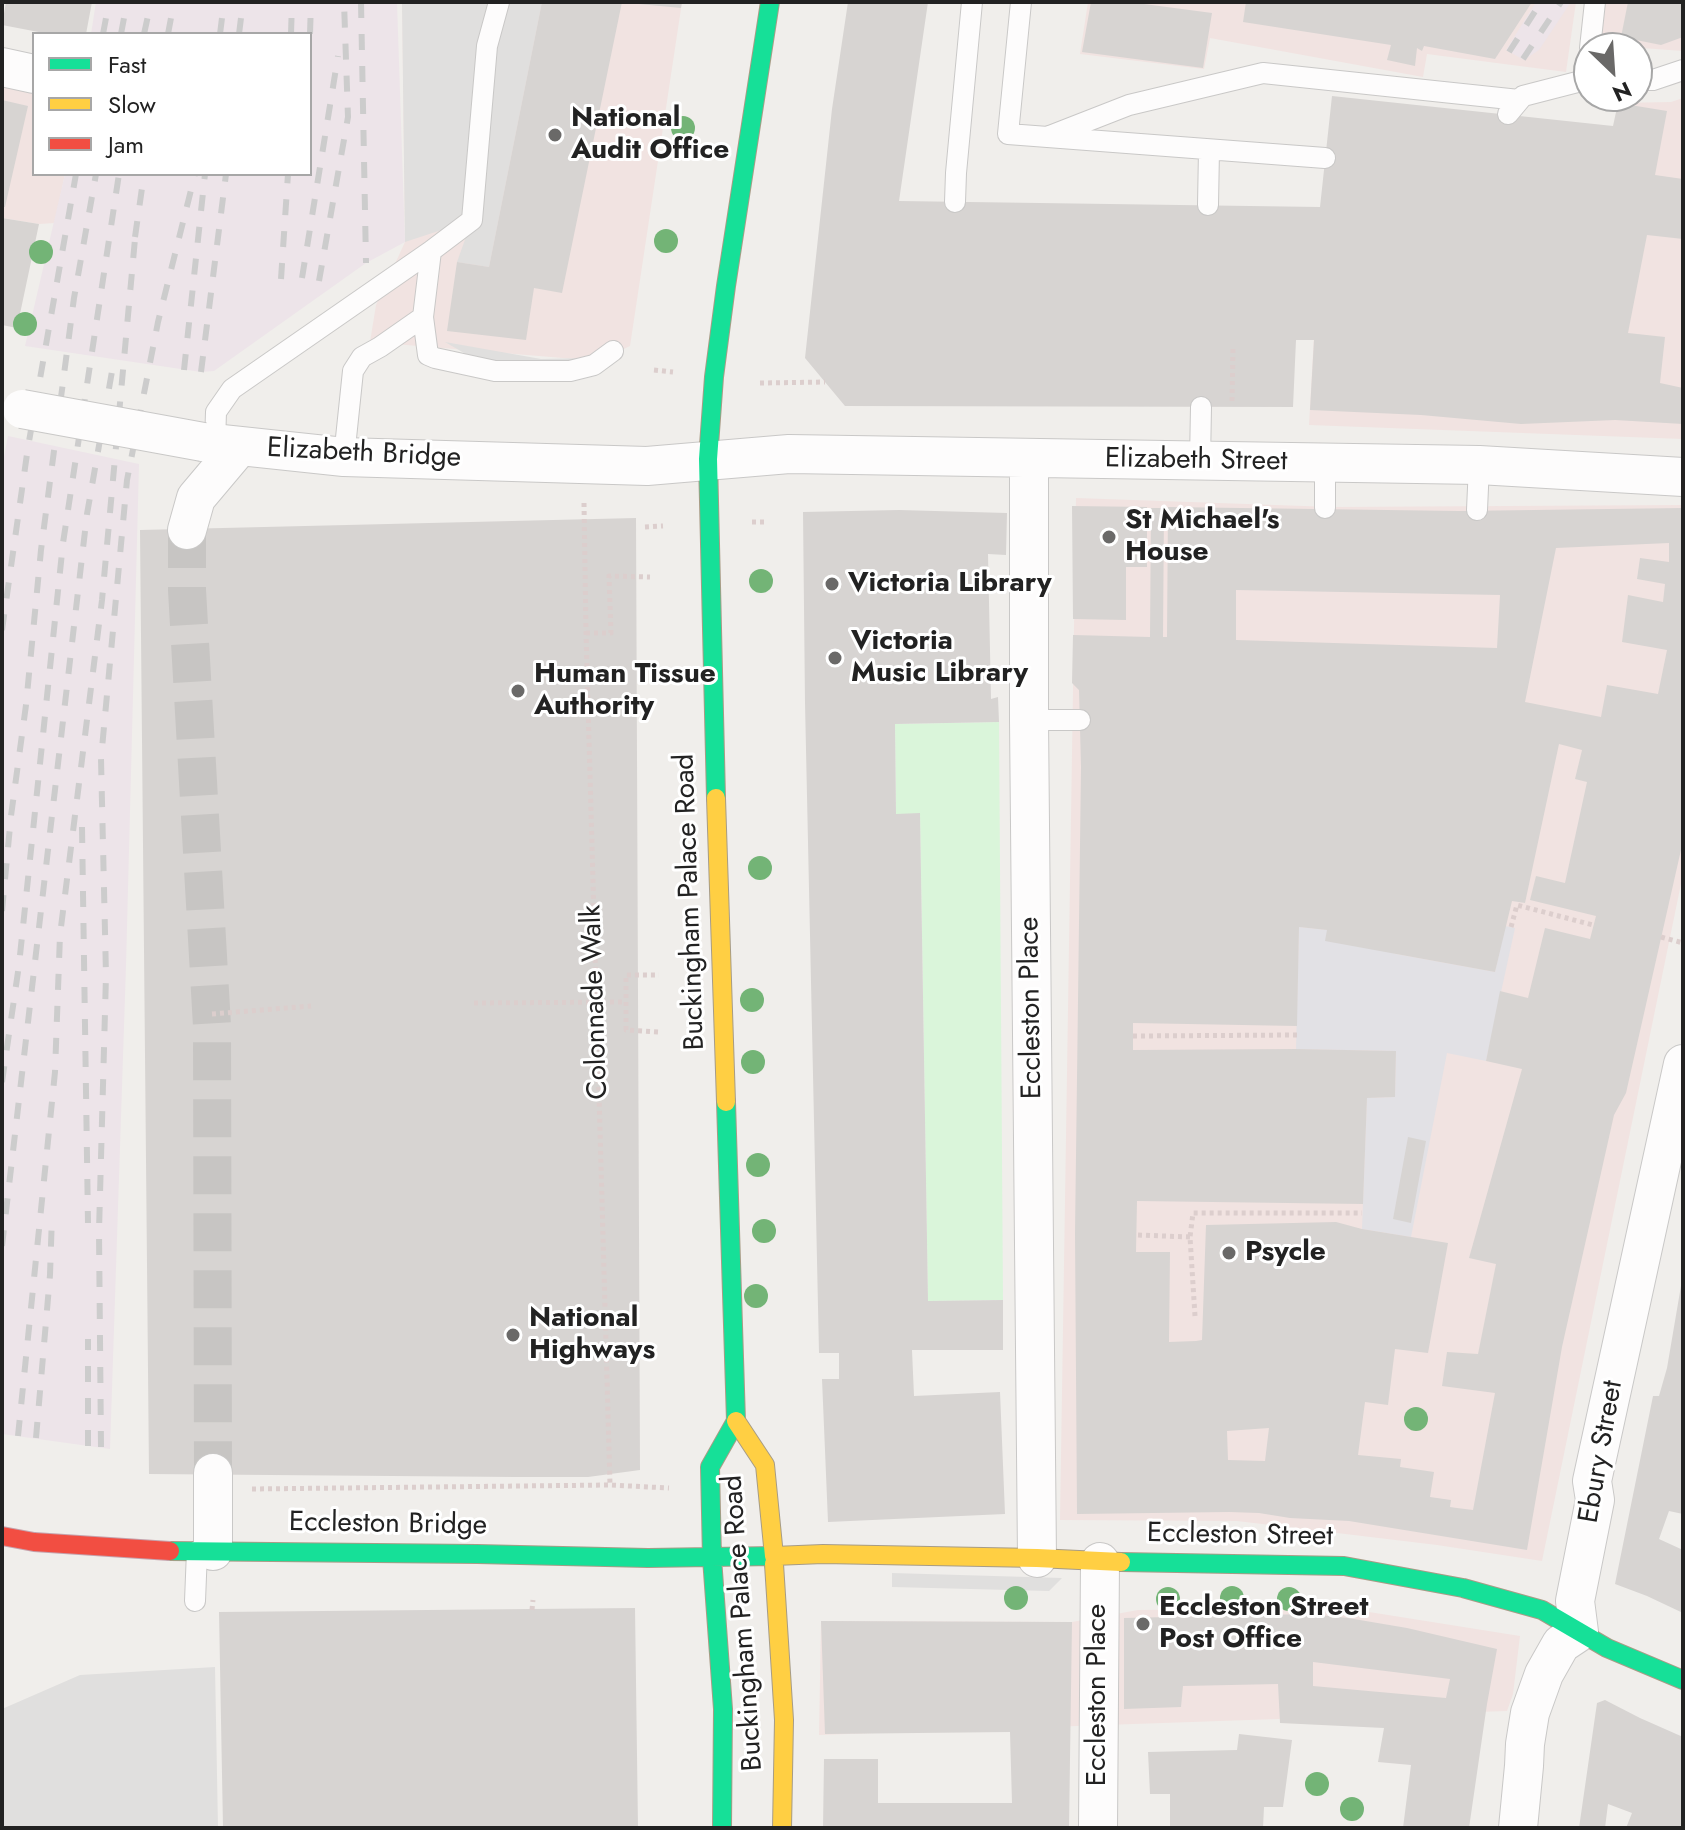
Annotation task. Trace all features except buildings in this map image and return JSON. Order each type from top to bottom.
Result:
[{"type":"main road","name":"Buckingham Palace Road","points":[[722,1828],[723,1709],[712,1558],[710,1467],[736,1421],[708,459],[714,377],[726,286],[770,2]]},
{"type":"main road","name":"Buckingham Palace Road","points":[[736,1421],[765,1465],[784,1720],[782,1828]]},
{"type":"main road","name":"Eccleston Bridge","points":[[2,1536],[34,1542],[170,1551],[648,1558],[774,1556]]},
{"type":"main road","name":"Eccleston Street","points":[[774,1556],[823,1554],[1344,1566],[1490,1594],[1542,1610],[1607,1648],[1683,1680]]},
{"type":"street","points":[[2,67],[32,74]]},
{"type":"street","name":"Elizabeth Bridge","points":[[12,408],[219,444],[344,457],[647,466],[708,459]]},
{"type":"street","points":[[187,530],[196,498],[219,444]]},
{"type":"street","name":"Elizabeth Street","points":[[708,459],[789,454],[1479,465],[1683,477]]},
{"type":"street","name":"Eccleston Place","points":[[1029,459],[1037,1558]]},
{"type":"street","name":"Ebury Street","points":[[1579,1632],[1575,1601],[1595,1500],[1592,1481],[1683,1064]]},
{"type":"street","points":[[205,1551],[228,1481]]},
{"type":"street","name":"Eccleston Place","points":[[1098,1828],[1100,1562]]},
{"type":"street","points":[[1518,1828],[1530,1713],[1544,1674],[1561,1644],[1579,1632]]},
{"type":"lane","points":[[219,444],[216,412],[232,389],[472,220],[487,46],[499,2]]},
{"type":"lane","points":[[955,202],[972,2]]},
{"type":"lane","points":[[1021,2],[1008,134],[1325,158]]},
{"type":"lane","points":[[1592,32],[1595,2]]},
{"type":"lane","points":[[1653,80],[1683,70]]},
{"type":"lane","points":[[1047,137],[1129,105],[1263,73],[1514,107],[1523,96],[1573,78]]},
{"type":"lane","points":[[1208,205],[1209,150]]},
{"type":"lane","points":[[431,251],[423,317],[428,355],[495,371],[570,371],[594,365],[613,351]]},
{"type":"lane","points":[[344,457],[353,371],[362,357],[423,317]]},
{"type":"lane","points":[[1200,461],[1201,407]]},
{"type":"lane","points":[[1325,463],[1325,508]]},
{"type":"lane","points":[[1477,510],[1479,465]]},
{"type":"lane","points":[[1029,720],[1080,720]]},
{"type":"lane","points":[[195,1601],[205,1551]]},
{"type":"path","points":[[1231,406],[1233,349]]},
{"type":"path","points":[[654,370],[673,372]]},
{"type":"path","points":[[760,383],[825,382]]},
{"type":"path","name":"Colonnade Walk","points":[[583,509],[610,1485]]},
{"type":"path","points":[[752,522],[765,522]]},
{"type":"path","points":[[645,527],[663,526]]},
{"type":"path","points":[[586,633],[611,633],[609,576],[650,577]]},
{"type":"path","points":[[1511,927],[1517,905],[1593,925]]},
{"type":"path","points":[[1661,937],[1683,943]]},
{"type":"path","points":[[658,1032],[626,1030],[626,975],[659,975]]},
{"type":"path","points":[[474,1003],[626,1002]]},
{"type":"path","points":[[212,1014],[311,1006]]},
{"type":"path","points":[[1133,1036],[1297,1035]]},
{"type":"path","points":[[1195,1316],[1190,1237],[1193,1213],[1362,1213]]},
{"type":"path","points":[[1138,1235],[1190,1237]]},
{"type":"path","points":[[228,1481],[610,1485],[659,1489]]},
{"type":"path","points":[[532,1610],[533,1600]]},
{"type":"shaded area","points":[[96,2],[397,2],[405,242],[366,263],[214,371],[201,372],[25,346],[65,176],[312,176],[312,32],[91,32]]},
{"type":"shaded area","points":[[402,2],[682,2],[630,346],[599,361],[370,342],[376,305],[405,242]]},
{"type":"shaded area","points":[[402,2],[542,2],[489,267],[457,262],[472,220],[405,242]]},
{"type":"shaded area","points":[[1088,2],[1576,2],[1566,72],[1427,54],[1423,77],[1210,38],[1204,69],[1080,54]]},
{"type":"shaded area","points":[[1536,2],[1571,2],[1539,50],[1524,60],[1506,50]]},
{"type":"shaded area","points":[[1602,2],[1683,2],[1683,51],[1653,49],[1653,32],[1598,32]]},
{"type":"shaded area","points":[[2,86],[32,91],[32,176],[65,176],[55,223],[39,224],[2,218]]},
{"type":"shaded area","points":[[1683,98],[1683,439],[1309,425],[1315,317],[1575,337],[1616,112],[1653,112],[1653,102]]},
{"type":"shaded area","points":[[445,342],[541,359],[594,358],[619,343],[594,365],[495,371]]},
{"type":"shaded area","points":[[8,436],[139,464],[110,1449],[2,1434],[2,467]]},
{"type":"shaded area","points":[[1076,498],[1332,507],[1683,505],[1683,874],[1542,1561],[1237,1521],[1060,1520]]},
{"type":"shaded area","points":[[1505,926],[1515,928],[1486,1061],[1447,1053],[1411,1237],[1362,1229],[1367,1098],[1395,1097],[1396,1051],[1296,1049],[1299,927],[1327,930],[1396,954],[1495,972]]},
{"type":"shaded area","points":[[892,1573],[1062,1578],[1049,1591],[892,1587]]},
{"type":"shaded area","points":[[1344,1608],[1520,1636],[1513,1694],[1507,1711],[819,1735],[821,1621],[1072,1622],[1138,1610]]},
{"type":"shaded area","points":[[215,1667],[218,1828],[2,1828],[2,1709],[80,1675]]},
{"type":"green space","points":[[999,722],[1003,1300],[928,1301],[920,814],[896,814],[895,724]]},
{"type":"tunnel","points":[[187,530],[187,590],[212,1026],[213,1473]]},
{"type":"railway","points":[[103,32],[109,2]]},
{"type":"railway","points":[[121,32],[127,2]]},
{"type":"railway","points":[[144,32],[151,2]]},
{"type":"railway","points":[[168,32],[174,2]]},
{"type":"railway","points":[[220,32],[224,2]]},
{"type":"railway","points":[[239,32],[243,2]]},
{"type":"railway","points":[[291,32],[292,2]]},
{"type":"railway","points":[[310,32],[311,2]]},
{"type":"railway","points":[[319,281],[348,117],[344,2]]},
{"type":"railway","points":[[361,2],[366,263]]},
{"type":"railway","points":[[1509,52],[1541,2]]},
{"type":"railway","points":[[1523,59],[1561,2]]},
{"type":"railway","points":[[302,278],[338,56]]},
{"type":"railway","points":[[2,630],[28,447],[76,176]]},
{"type":"railway","points":[[2,911],[41,550],[74,298],[96,176]]},
{"type":"railway","points":[[2,1082],[19,965],[63,543],[119,176]]},
{"type":"railway","points":[[135,237],[144,176]]},
{"type":"railway","points":[[101,1447],[99,1231],[106,975],[101,759],[127,480],[158,322],[194,176]]},
{"type":"railway","points":[[184,370],[205,176]]},
{"type":"railway","points":[[201,372],[226,176]]},
{"type":"railway","points":[[281,279],[288,176]]},
{"type":"railway","points":[[18,1436],[55,1072],[60,935],[102,600],[136,228]]},
{"type":"railway","points":[[2,1246],[87,514],[114,360]]},
{"type":"railway","points":[[82,827],[88,1223]]},
{"type":"railway","points":[[36,1438],[52,1215]]},
{"type":"railway","points":[[88,1339],[88,1446]]},
{"type":"traffic: fast","points":[[716,798],[708,459],[714,377],[726,286],[770,2]]},
{"type":"traffic: fast","points":[[722,1828],[723,1709],[712,1558],[710,1467],[736,1421],[726,1102]]},
{"type":"traffic: fast","points":[[170,1551],[648,1558],[774,1556],[774,1564]]},
{"type":"traffic: fast","points":[[1121,1562],[1344,1566],[1463,1588],[1542,1610],[1607,1648],[1683,1680]]},
{"type":"traffic: slow","points":[[716,798],[726,1102]]},
{"type":"traffic: slow","points":[[736,1421],[765,1465],[774,1556],[823,1554],[1121,1562]]},
{"type":"traffic: slow","points":[[774,1564],[784,1720],[782,1828]]},
{"type":"traffic: jam","points":[[2,1536],[34,1542],[170,1551]]},
{"type":"place","name":"National Audit Office","points":[[555,135]]},
{"type":"place","name":"St Michael's House","points":[[1109,537]]},
{"type":"place","name":"Victoria Library","points":[[832,584]]},
{"type":"place","name":"Victoria Music Library","points":[[835,658]]},
{"type":"place","name":"Human Tissue Authority","points":[[518,691]]},
{"type":"place","name":"Psycle","points":[[1229,1253]]},
{"type":"place","name":"National Highways","points":[[513,1335]]},
{"type":"place","name":"Eccleston Street Post Office","points":[[1143,1624]]}]
